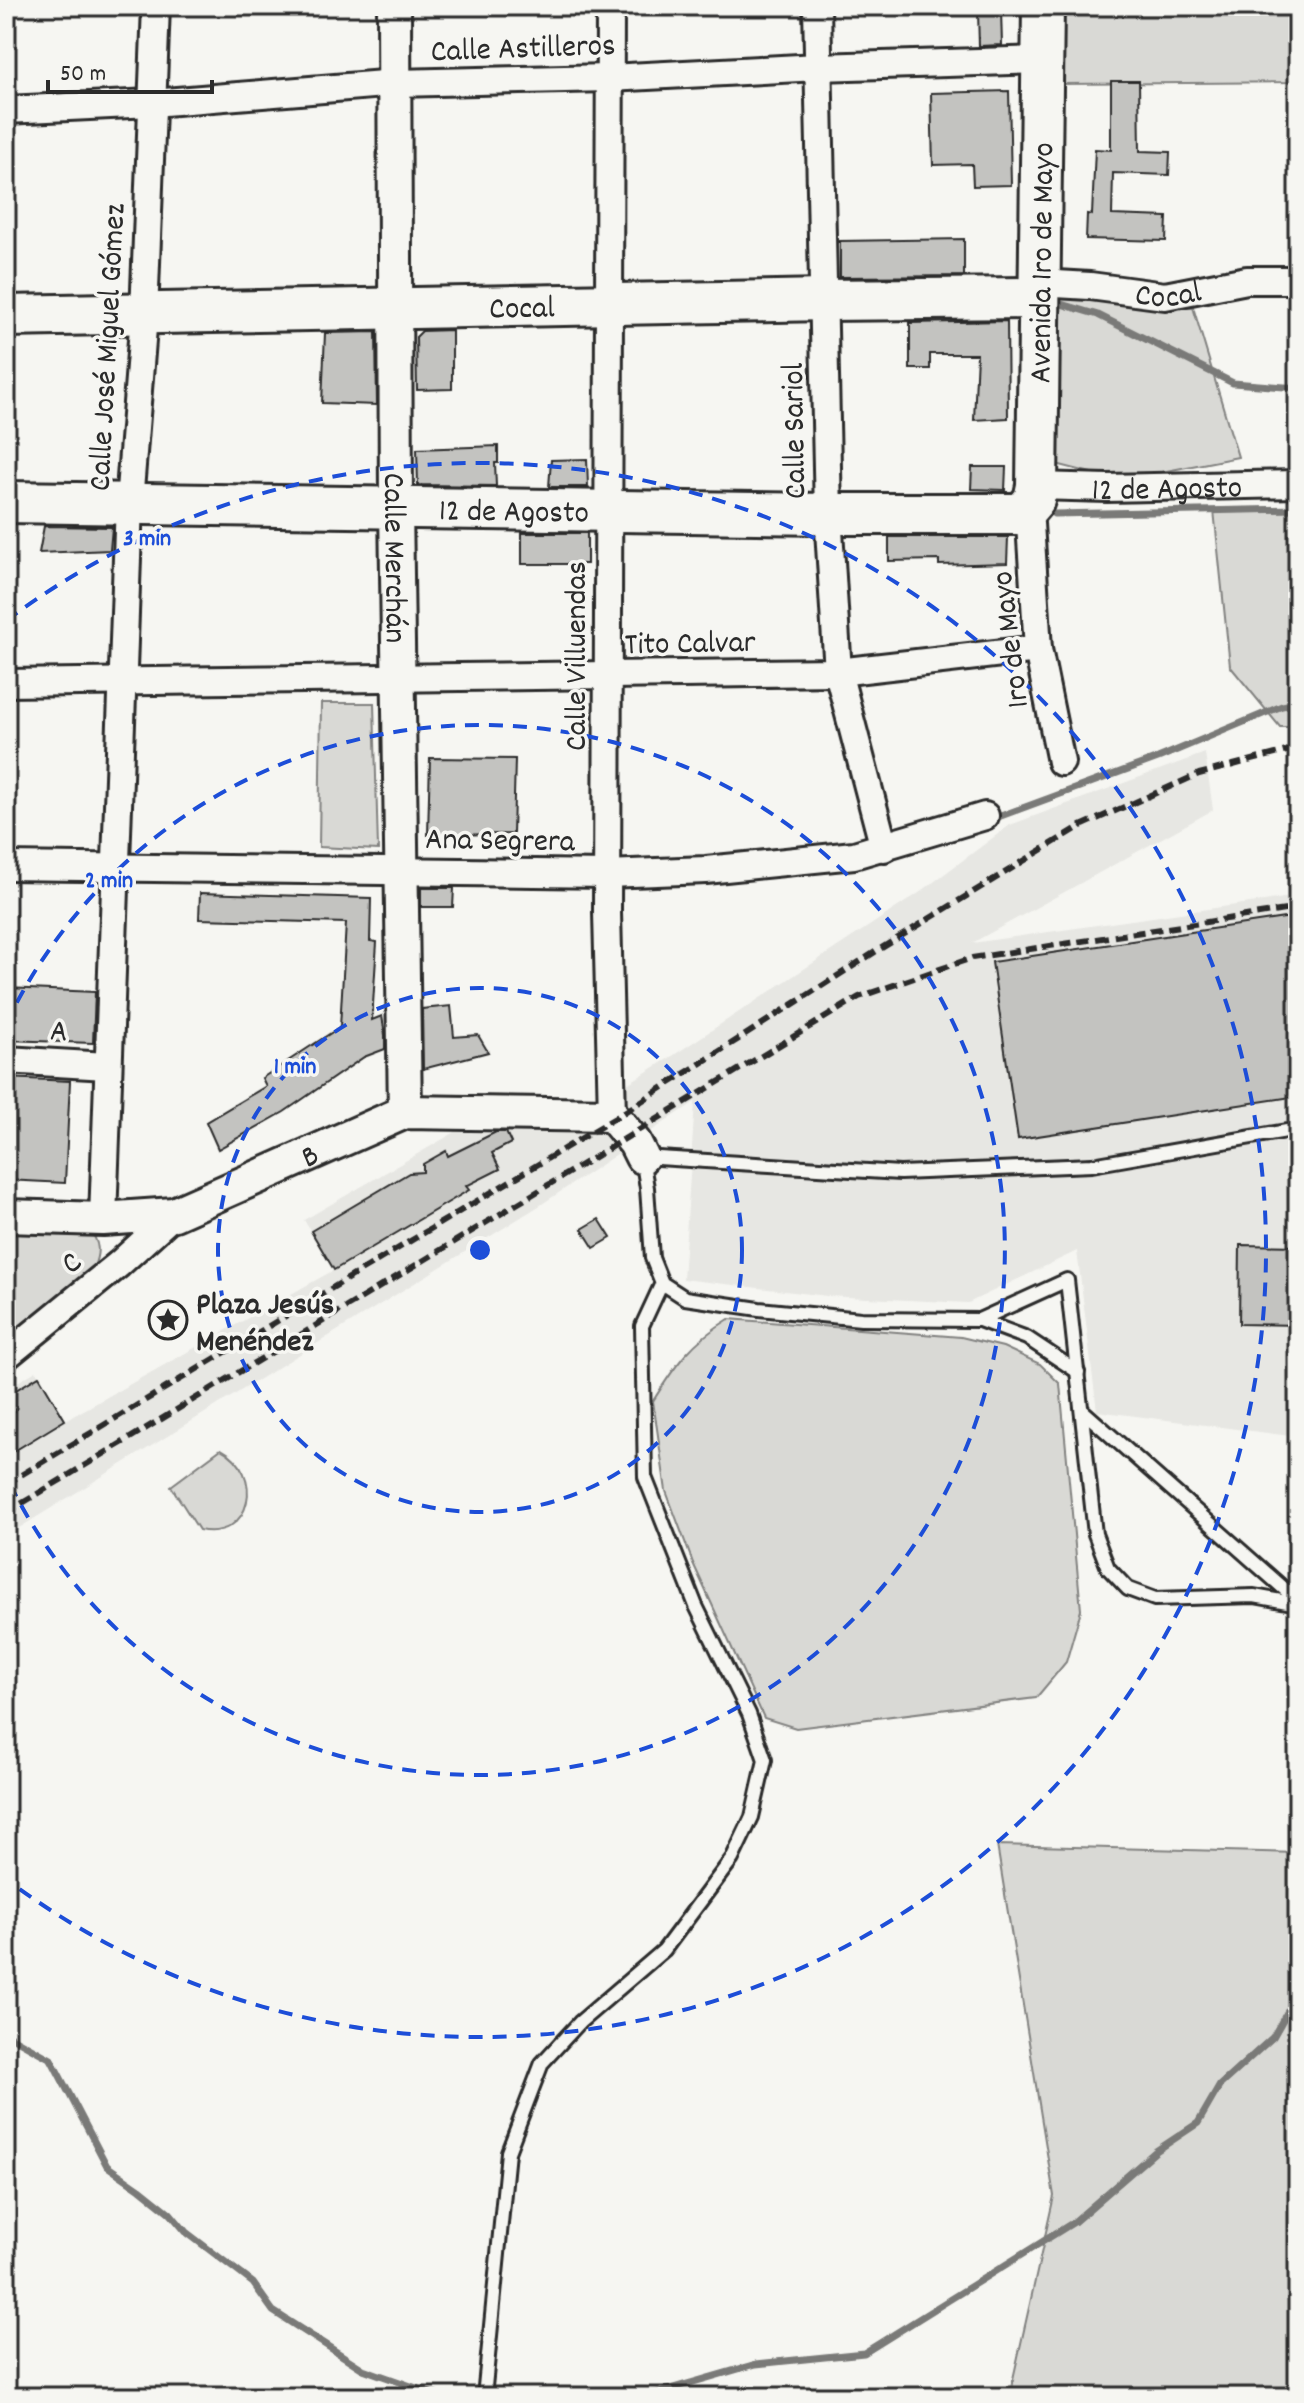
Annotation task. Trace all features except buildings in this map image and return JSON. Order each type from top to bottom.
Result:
[{"type":"main road","name":"Avenida 1ro de Mayo","points":[[1029,503],[1038,291],[1043,6]]},
{"type":"main road","name":"Cocal","points":[[6,316],[610,306],[1038,291]]},
{"type":"main road","name":"12 de Agosto","points":[[6,502],[828,514],[1029,503]]},
{"type":"street","name":"Calle José Miguel Gómez","points":[[103,1219],[129,503],[144,315],[156,6]]},
{"type":"street","name":"Calle Merchán","points":[[394,6],[396,507],[405,1112]]},
{"type":"street","name":"Calle Villuendas","points":[[610,6],[607,874],[614,1116]]},
{"type":"street","name":"Calle Sariol","points":[[817,6],[828,514],[838,672],[884,848]]},
{"type":"street","name":"Calle Astilleros","points":[[6,110],[152,103],[396,83],[609,78],[1042,60]]},
{"type":"street","name":"Cocal","points":[[1038,291],[1090,286],[1165,296],[1247,280],[1298,280]]},
{"type":"street","name":"12 de Agosto","points":[[1029,503],[1107,488],[1298,484]]},
{"type":"street","name":"1ro de Mayo","points":[[1029,503],[1038,649],[1061,762]]},
{"type":"street","name":"Tito Calvar","points":[[6,683],[838,672],[1038,649]]},
{"type":"street","name":"Ana Segrera","points":[[6,866],[607,874],[706,870],[854,855],[985,816]]},
{"type":"street","name":"A","points":[[6,1060],[107,1066]]},
{"type":"street","name":"B","points":[[6,1216],[103,1219],[174,1214],[405,1112],[614,1116]]},
{"type":"street","points":[[614,1116],[642,1157]]},
{"type":"street","name":"C","points":[[6,1356],[119,1264],[174,1214]]},
{"type":"lane","points":[[1078,1372],[1027,1338],[979,1320],[861,1319],[685,1298],[662,1283],[652,1258],[642,1157],[915,1173],[1092,1165],[1298,1129]]},
{"type":"lane","points":[[979,1320],[1067,1280],[1095,1534],[1108,1568],[1128,1589],[1155,1599],[1254,1596],[1298,1603]]},
{"type":"lane","points":[[484,2397],[508,2152],[542,2063],[580,2022],[664,1950],[732,1859],[752,1817],[765,1760],[749,1714],[696,1606],[645,1477],[642,1326],[662,1283]]},
{"type":"lane","points":[[1083,1411],[1298,1603]]},
{"type":"shaded area","points":[[1063,6],[1298,6],[1298,82],[1061,84]]},
{"type":"shaded area","points":[[1061,297],[1193,307],[1238,457],[1146,475],[1099,475],[1056,464]]},
{"type":"shaded area","points":[[1214,510],[1298,510],[1298,727],[1280,727],[1230,666]]},
{"type":"shaded area","points":[[321,703],[374,703],[378,850],[319,847]]},
{"type":"shaded area","points":[[1205,753],[1213,810],[972,943],[1298,896],[1298,1437],[1097,1411],[1077,1251],[968,1303],[827,1296],[683,1279],[695,1102],[539,1206],[6,1536],[6,1389],[36,1371],[66,1420],[334,1270],[304,1220],[481,1117],[574,1117],[674,1055],[919,893],[1010,825]]},
{"type":"shaded area","points":[[6,1221],[89,1229],[98,1248],[93,1269],[6,1341]]},
{"type":"shaded area","points":[[729,1319],[961,1337],[1003,1347],[1040,1364],[1060,1384],[1081,1610],[1066,1662],[1036,1698],[796,1728],[764,1718],[693,1563],[666,1491],[653,1401],[685,1355],[704,1336]]},
{"type":"shaded area","points":[[221,1449],[235,1460],[244,1473],[248,1488],[247,1502],[241,1515],[231,1525],[217,1531],[199,1530],[171,1486]]},
{"type":"shaded area","points":[[997,1845],[1298,1853],[1298,2397],[1009,2397],[1054,2196]]},
{"type":"waterway","points":[[1061,304],[1098,315],[1233,383],[1298,388]]},
{"type":"waterway","points":[[1054,514],[1298,509]]},
{"type":"waterway","points":[[990,820],[1158,758],[1282,706],[1298,703]]},
{"type":"waterway","points":[[642,2397],[756,2364],[864,2353],[1074,2222],[1156,2151],[1198,2123],[1220,2085],[1273,2037],[1298,1993]]},
{"type":"waterway","points":[[6,2034],[51,2059],[107,2166],[170,2213],[186,2232],[253,2283],[273,2311],[363,2369],[442,2397]]},
{"type":"railway","points":[[6,1484],[615,1118],[875,952],[1081,826],[1199,774],[1298,748]]},
{"type":"railway","points":[[6,1513],[859,997],[972,958],[1298,908]]},
{"type":"place","name":"Plaza Jesús Menéndez","points":[[168,1320]]}]
